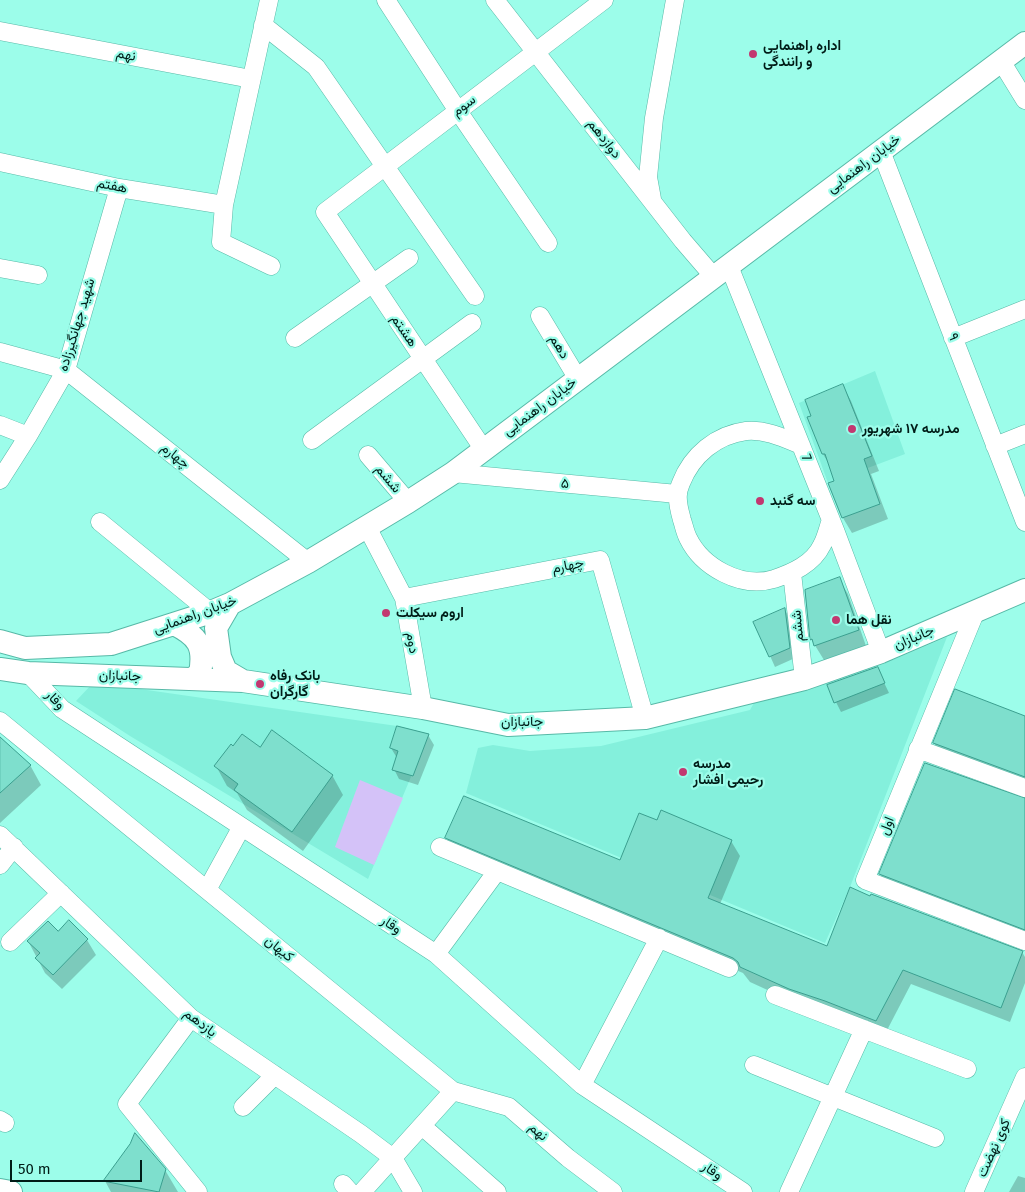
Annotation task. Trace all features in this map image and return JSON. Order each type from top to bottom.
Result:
[{"type":"main road","name":"خیابان راهنمایی","points":[[0,641],[25,648],[111,644],[220,608],[308,562],[453,473],[1025,43]]},
{"type":"main road","name":"جانبازان","points":[[0,669],[28,673],[243,681],[422,708],[508,725],[645,718],[804,679],[881,652],[1025,590]]},
{"type":"main road","points":[[220,608],[216,628],[220,657],[226,671],[243,681]]},
{"type":"main road","points":[[174,624],[189,632],[201,648],[203,659],[200,673],[192,679]]},
{"type":"main road","points":[[0,1190],[11,1192]]},
{"type":"street","points":[[269,0],[224,205],[221,242],[271,266]]},
{"type":"street","points":[[386,0],[458,111],[548,243]]},
{"type":"street","name":"دوازدهم","points":[[495,0],[653,202],[722,271]]},
{"type":"street","name":"سوم","points":[[325,212],[604,0]]},
{"type":"street","points":[[653,202],[648,177],[654,118],[674,0]]},
{"type":"street","points":[[263,25],[316,67],[475,296]]},
{"type":"street","name":"نهم","points":[[0,31],[251,79]]},
{"type":"street","points":[[1001,61],[1025,100]]},
{"type":"street","name":"۹","points":[[881,151],[1025,522]]},
{"type":"street","name":"هفتم","points":[[0,162],[119,188],[224,205]]},
{"type":"street","name":"شهید جهانگیرزاده","points":[[0,480],[66,370],[119,188]]},
{"type":"street","name":"هشتم","points":[[325,212],[484,450]]},
{"type":"street","points":[[295,338],[409,258]]},
{"type":"street","points":[[0,268],[38,275]]},
{"type":"street","name":"7","points":[[722,271],[801,445],[881,652]]},
{"type":"street","points":[[953,338],[1025,309]]},
{"type":"street","name":"دهم","points":[[540,316],[578,379]]},
{"type":"street","points":[[312,440],[424,360],[472,323]]},
{"type":"street","points":[[0,352],[66,370]]},
{"type":"street","name":"چهارم","points":[[66,370],[308,562]]},
{"type":"street","points":[[0,425],[28,436]]},
{"type":"street","points":[[801,445],[772,434],[747,431],[723,437],[701,451],[686,470],[677,494],[688,538],[702,558],[722,573],[745,580],[769,580],[792,573],[809,562],[822,546],[831,520]]},
{"type":"street","points":[[995,446],[1025,434]]},
{"type":"street","name":"ششم","points":[[368,455],[408,502]]},
{"type":"street","name":"۵","points":[[453,473],[677,494]]},
{"type":"street","points":[[100,522],[220,608]]},
{"type":"street","name":"دوم","points":[[367,527],[404,598],[422,708]]},
{"type":"street","name":"چهارم","points":[[404,598],[600,560],[645,718]]},
{"type":"street","name":"ششم","points":[[792,573],[804,679]]},
{"type":"street","name":"اول","points":[[975,613],[865,880],[1025,941]]},
{"type":"street","name":"وقار","points":[[28,673],[62,709],[436,954],[582,1085],[743,1192]]},
{"type":"street","name":"کیهان","points":[[0,722],[453,1091]]},
{"type":"street","points":[[918,749],[1025,788]]},
{"type":"street","points":[[207,890],[242,828]]},
{"type":"street","name":"یازدهم","points":[[0,834],[191,1018],[393,1158],[413,1192]]},
{"type":"street","points":[[0,865],[14,847]]},
{"type":"street","points":[[440,847],[729,968]]},
{"type":"street","points":[[436,954],[497,871]]},
{"type":"street","points":[[10,942],[61,893]]},
{"type":"street","points":[[582,1085],[659,938]]},
{"type":"street","points":[[775,996],[968,1069]]},
{"type":"street","points":[[191,1018],[127,1104],[198,1192]]},
{"type":"street","points":[[789,1192],[864,1029]]},
{"type":"street","points":[[754,1065],[934,1138]]},
{"type":"street","points":[[243,1107],[275,1075]]},
{"type":"street","name":"کوی نهضت","points":[[974,1192],[1025,1079]]},
{"type":"street","points":[[362,1192],[453,1091]]},
{"type":"street","name":"نهم","points":[[453,1091],[509,1107],[568,1158],[613,1192]]},
{"type":"street","points":[[422,1126],[497,1192]]},
{"type":"shaded area","name":"مدرسه ۱۷ شهریور","points":[[875,371],[905,454],[828,483],[799,403]]},
{"type":"shaded area","name":"مدرسه رحیمی افشار","points":[[947,637],[850,887],[825,943],[466,793],[478,748],[493,745],[530,751],[601,746],[750,710],[755,701],[895,659]]},
{"type":"shaded area","points":[[92,684],[133,688],[397,726],[429,734],[368,879],[130,736],[76,701]]},
{"type":"shaded area","points":[[360,780],[403,798],[374,865],[335,847]]},
{"type":"building","points":[[843,384],[872,456],[864,459],[880,504],[842,518],[828,483],[834,481],[825,454],[822,454],[807,417],[811,416],[805,400]]},
{"type":"building","points":[[840,577],[859,630],[814,646],[812,639],[810,640],[805,590]]},
{"type":"building","points":[[785,608],[790,648],[769,657],[753,622]]},
{"type":"building","points":[[878,667],[885,683],[834,703],[827,685]]},
{"type":"building","points":[[955,689],[1025,716],[1025,777],[933,743]]},
{"type":"building","points":[[397,726],[429,734],[413,776],[392,770],[398,751],[390,748]]},
{"type":"building","points":[[272,730],[333,775],[292,832],[234,790],[238,784],[214,766],[231,744],[233,746],[242,734],[260,747]]},
{"type":"building","points":[[0,737],[31,765],[0,793]]},
{"type":"building","points":[[925,763],[1025,798],[1025,930],[879,874]]},
{"type":"building","points":[[464,796],[620,860],[639,813],[657,820],[661,810],[732,840],[708,898],[827,946],[850,887],[870,896],[871,894],[1023,951],[1001,1008],[903,970],[876,1021],[789,989],[740,967],[733,958],[445,838]]},
{"type":"building","points":[[69,920],[88,939],[53,975],[35,958],[40,953],[27,941],[48,921],[58,931]]},
{"type":"building","points":[[135,1133],[166,1169],[159,1192],[103,1181],[130,1144]]},
{"type":"place","name":"اداره راهنمایی و رانندگی","points":[[753,54]]},
{"type":"place","name":"مدرسه ۱۷ شهریور","points":[[852,429]]},
{"type":"place","name":"سه گنبد","points":[[760,501]]},
{"type":"place","name":"اروم سیکلت","points":[[386,613]]},
{"type":"place","name":"نقل هما","points":[[836,620]]},
{"type":"place","name":"بانک رفاه گارگران","points":[[260,684]]},
{"type":"place","name":"مدرسه رحیمی افشار","points":[[683,772]]}]
